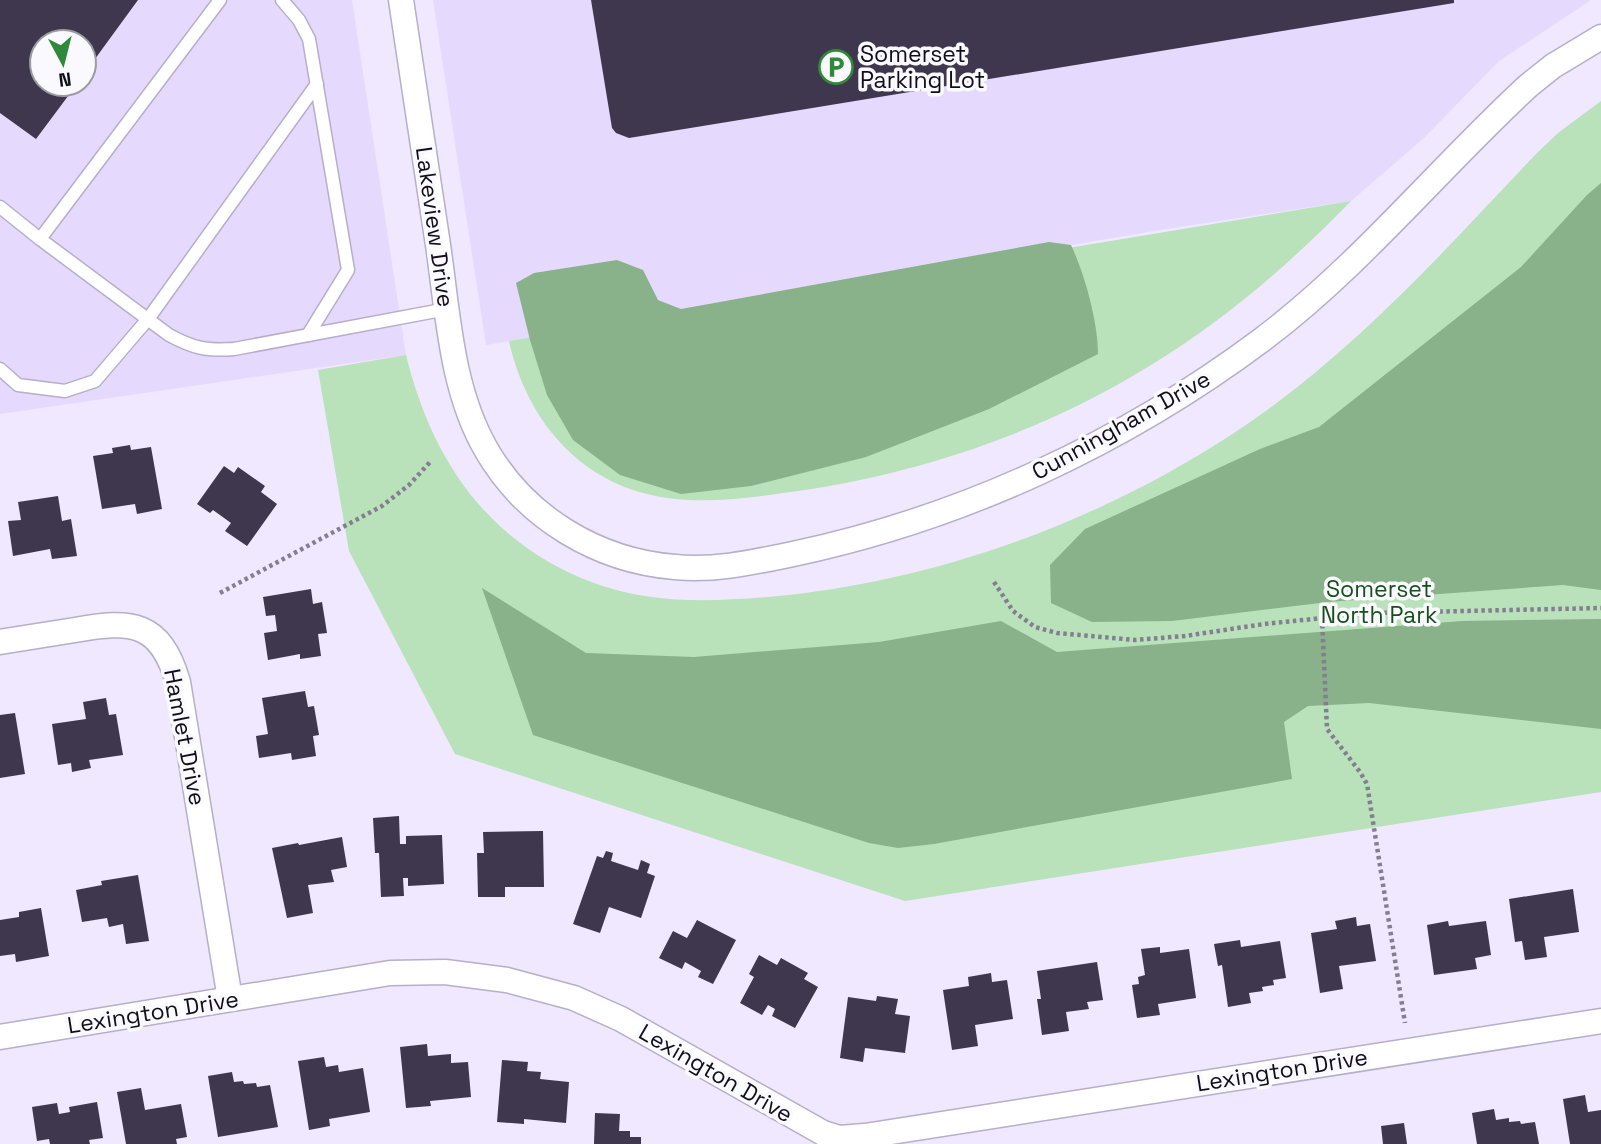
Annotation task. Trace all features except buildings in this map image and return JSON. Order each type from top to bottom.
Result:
[{"type":"street","name":"Lakeview Drive","points":[[401,0],[447,309],[462,389],[486,450]]},
{"type":"street","name":"Cunningham Drive","points":[[486,450],[524,499],[571,535],[604,551],[662,566],[707,568],[742,564],[836,545],[937,514],[1030,477],[1077,454],[1164,405],[1232,361],[1297,312],[1362,254],[1528,86],[1577,50],[1601,37]]},
{"type":"street","name":"Hamlet Drive","points":[[0,642],[116,624],[136,627],[150,633],[164,646],[178,682],[230,999]]},
{"type":"street","name":"Lexington Drive","points":[[0,1037],[390,973],[445,972],[507,980],[574,998],[621,1019],[839,1141],[1601,1021]]},
{"type":"lane","points":[[40,239],[220,0]]},
{"type":"lane","points":[[282,0],[299,20],[309,39],[348,270],[308,335]]},
{"type":"lane","points":[[0,369],[18,385],[41,388],[65,391],[95,381],[148,319],[317,84]]},
{"type":"lane","points":[[0,207],[148,319],[179,340],[209,351],[234,349],[447,309]]},
{"type":"path","points":[[220,593],[383,506],[409,485],[431,461]]},
{"type":"path","points":[[994,583],[1013,611],[1035,626],[1057,633],[1135,640],[1372,613],[1601,608]]},
{"type":"path","points":[[1322,618],[1328,704],[1326,723],[1330,735],[1367,784],[1405,1023]]},
{"type":"shaded area","points":[[0,0],[352,0],[406,355],[0,414]]},
{"type":"shaded area","points":[[433,0],[1591,0],[1499,61],[1424,138],[1351,201],[1160,230],[486,345]]},
{"type":"shaded area","points":[[1601,183],[1601,590],[1563,585],[1328,602],[1172,621],[1092,622],[1051,603],[1050,565],[1085,529],[1260,449],[1319,427],[1521,267]]},
{"type":"shaded area","points":[[1049,242],[1071,245],[1090,299],[1098,354],[989,409],[866,457],[751,486],[681,494],[620,475],[573,440],[547,395],[516,283],[534,273],[617,260],[643,270],[658,300],[681,309]]},
{"type":"shaded area","points":[[482,588],[586,653],[694,657],[879,642],[1001,621],[1057,652],[1462,621],[1601,619],[1601,729],[1369,703],[1308,706],[1284,722],[1292,779],[934,844],[898,848],[869,843],[533,735]]},
{"type":"green space","name":"Somerset North Park","points":[[1601,101],[1601,792],[905,901],[455,754],[349,551],[318,370],[406,355],[417,394],[432,430],[449,463],[470,494],[495,522],[524,546],[557,566],[615,590],[680,600],[768,597],[891,578],[1011,544],[1126,495],[1181,466],[1276,403],[1356,337],[1537,153],[1558,133]]},
{"type":"green space","points":[[1351,201],[1281,268],[1231,310],[1178,348],[1109,390],[1065,412],[974,448],[880,476],[832,485],[747,498],[691,500],[654,496],[611,481],[569,452],[552,433],[525,390],[509,341]]},
{"type":"place","name":"Somerset Parking Lot","points":[[836,67]]}]
